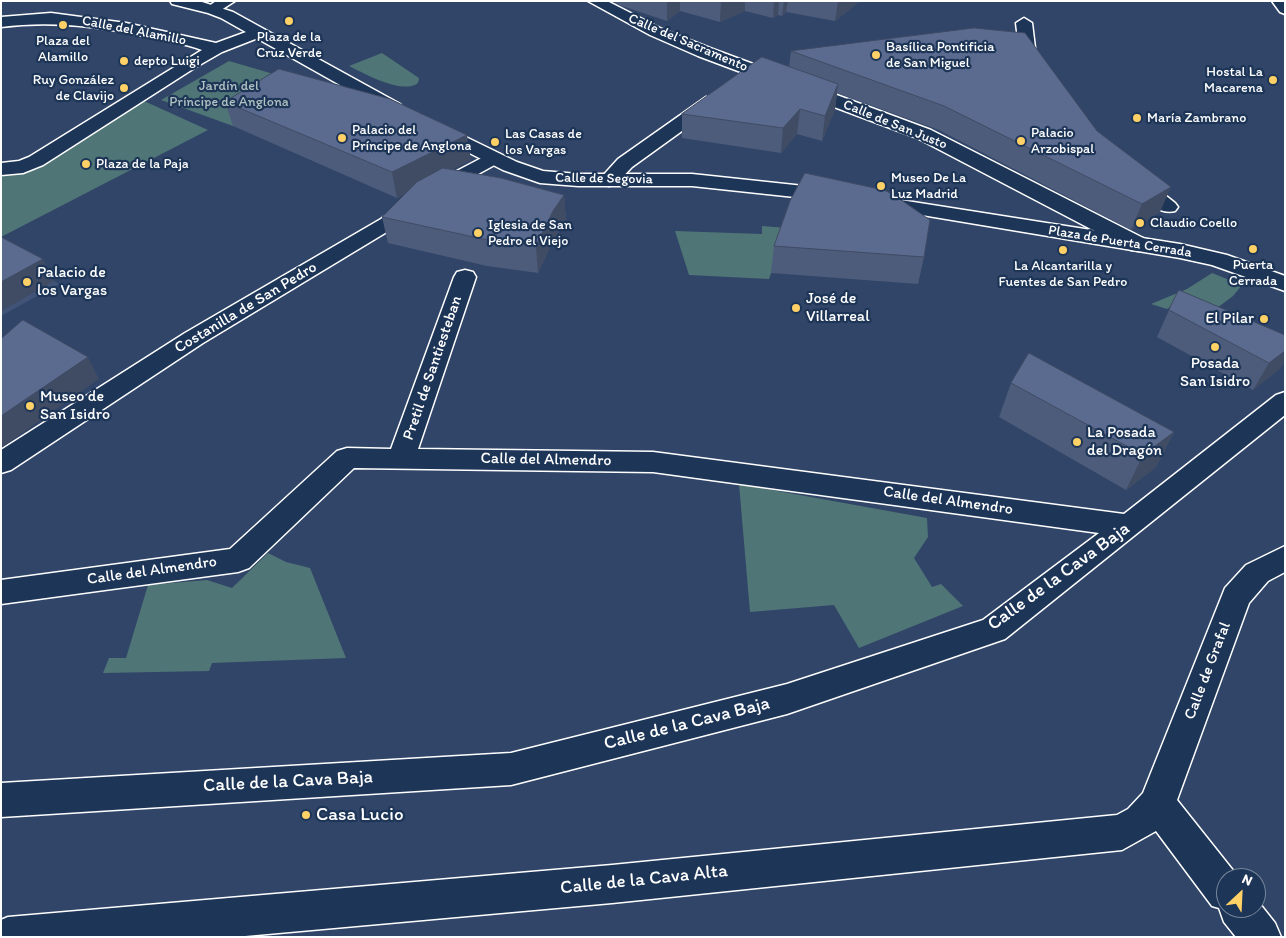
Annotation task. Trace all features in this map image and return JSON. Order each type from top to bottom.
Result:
[{"type":"street","name":"Calle de Segovia","points":[[177,1],[221,5],[257,33],[412,117],[493,158],[540,177],[578,180],[692,180],[727,182],[835,195],[952,214]]},
{"type":"street","name":"Calle del Sacramento","points":[[595,1],[656,32],[754,71]]},
{"type":"street","points":[[1279,1],[1285,9]]},
{"type":"street","name":"Calle del Alamillo","points":[[1,22],[51,17],[120,28],[216,49]]},
{"type":"street","points":[[1024,23],[1028,56],[1049,84]]},
{"type":"street","points":[[1,169],[23,166],[36,161],[190,63],[216,49],[257,33]]},
{"type":"street","points":[[609,180],[625,163],[754,71]]},
{"type":"street","name":"Calle de San Justo","points":[[754,71],[924,134],[1139,245]]},
{"type":"street","name":"Costanilla de San Pedro","points":[[1,463],[194,338],[388,223],[420,198],[493,158]]},
{"type":"street","points":[[1118,168],[1168,207]]},
{"type":"street","points":[[1042,229],[1061,220],[1062,216],[1058,204]]},
{"type":"street","name":"Plaza de Puerta Cerrada","points":[[952,214],[1219,260],[1285,284]]},
{"type":"street","name":"Pretil de Santiesteban","points":[[401,458],[465,277]]},
{"type":"street","name":"Calle de la Cava Baja","points":[[1,800],[512,769],[787,699],[994,630],[1129,526],[1285,401]]},
{"type":"street","name":"Calle del Almendro","points":[[1,592],[238,560],[347,458],[653,462],[1129,526]]},
{"type":"street","name":"Calle de Grafal","points":[[1157,804],[1236,597],[1257,573],[1285,558]]},
{"type":"street","points":[[1157,804],[1216,879]]},
{"type":"street","name":"Calle de la Cava Alta","points":[[8,937],[612,884],[1122,832],[1140,821],[1157,804]]},
{"type":"street","points":[[1246,918],[1260,937]]},
{"type":"shaded area","name":"Palacio de los Vargas","points":[[1,252],[51,279],[59,284],[1,316]]},
{"type":"green space","points":[[382,53],[419,78],[418,83],[403,87],[394,85],[349,66]]},
{"type":"green space","name":"Jardín del Príncipe de Anglona","points":[[229,61],[308,84],[233,126],[161,100]]},
{"type":"green space","name":"Plaza de la Paja","points":[[144,101],[208,130],[1,237],[1,174],[38,169]]},
{"type":"green space","points":[[762,226],[787,228],[769,279],[689,275],[675,231],[762,234]]},
{"type":"green space","points":[[1212,273],[1242,285],[1233,296],[1209,314],[1175,304],[1167,309],[1151,304],[1187,289]]},
{"type":"green space","points":[[739,484],[927,518],[928,537],[914,558],[932,587],[941,584],[963,606],[859,648],[834,605],[750,612]]},
{"type":"green space","points":[[268,553],[286,562],[310,568],[346,658],[212,663],[209,671],[103,673],[109,658],[126,658],[148,585],[207,580],[232,588]]},
{"type":"building","points":[[974,28],[1025,33],[1097,131],[1171,187],[1142,204],[944,106],[791,51]]},
{"type":"building","points":[[762,57],[838,84],[825,116],[800,109],[783,128],[682,114]]},
{"type":"building","points":[[279,69],[390,99],[467,135],[392,172],[225,102]]},
{"type":"building","points":[[443,168],[501,178],[564,195],[553,211],[536,246],[483,239],[382,217],[417,182]]},
{"type":"building","points":[[805,173],[884,190],[930,220],[924,257],[774,246],[790,201]]},
{"type":"building","points":[[1,237],[43,259],[1,282]]},
{"type":"building","points":[[1179,290],[1285,335],[1285,351],[1269,363],[1169,310]]},
{"type":"building","points":[[23,320],[88,357],[1,416],[1,339]]},
{"type":"building","points":[[1029,353],[1174,432],[1143,455],[1011,383]]},
{"type":"place","name":"Plaza de la Cruz Verde","points":[[289,21]]},
{"type":"place","name":"Plaza del Alamillo","points":[[63,25]]},
{"type":"place","name":"Basílica Pontificia de San Miguel","points":[[876,55]]},
{"type":"place","name":"depto Luigi","points":[[124,61]]},
{"type":"place","name":"Hostal La Macarena","points":[[1273,80]]},
{"type":"place","name":"Ruy González de Clavijo","points":[[124,88]]},
{"type":"place","name":"María Zambrano","points":[[1137,118]]},
{"type":"place","name":"Palacio del Príncipe de Anglona","points":[[342,138]]},
{"type":"place","name":"Palacio Arzobispal","points":[[1021,141]]},
{"type":"place","name":"Las Casas de los Vargas","points":[[495,142]]},
{"type":"place","name":"Plaza de la Paja","points":[[86,164]]},
{"type":"place","name":"Museo De La Luz Madrid","points":[[881,186]]},
{"type":"place","name":"Claudio Coello","points":[[1140,223]]},
{"type":"place","name":"Iglesia de San Pedro el Viejo","points":[[478,233]]},
{"type":"place","name":"Puerta Cerrada","points":[[1253,249]]},
{"type":"place","name":"La Alcantarilla y Fuentes de San Pedro","points":[[1063,250]]},
{"type":"place","name":"Palacio de los Vargas","points":[[27,282]]},
{"type":"place","name":"José de Villarreal","points":[[796,308]]},
{"type":"place","name":"El Pilar","points":[[1264,319]]},
{"type":"place","name":"Posada San Isidro","points":[[1215,347]]},
{"type":"place","name":"Museo de San Isidro","points":[[30,406]]},
{"type":"place","name":"La Posada del Dragón","points":[[1077,442]]},
{"type":"place","name":"Casa Lucio","points":[[306,815]]}]
